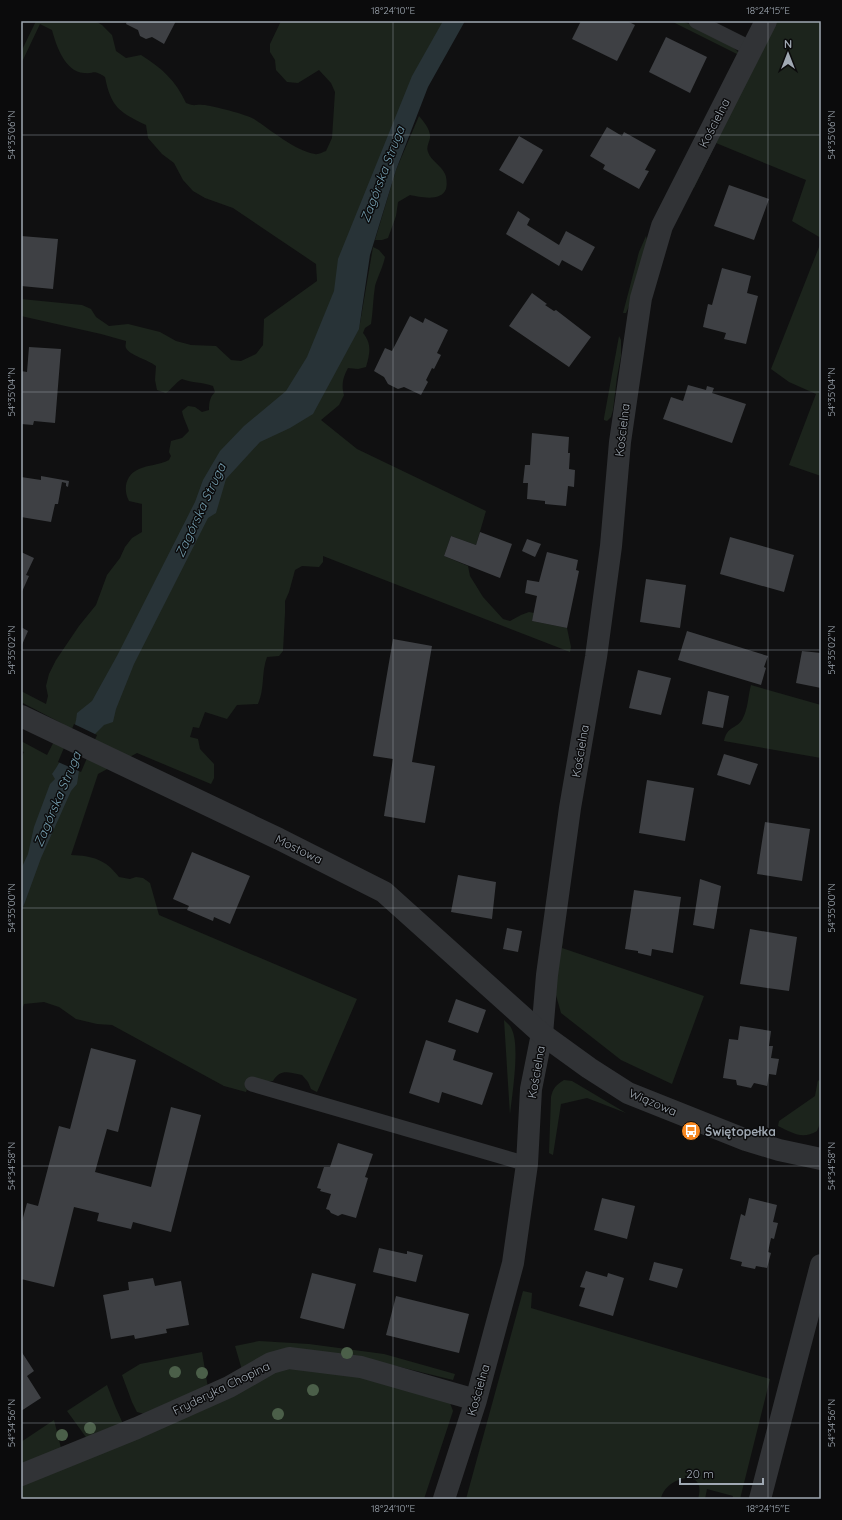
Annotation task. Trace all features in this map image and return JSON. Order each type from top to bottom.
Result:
[{"type":"street","name":"Kościelna","points":[[444,1499],[476,1400],[513,1263],[527,1164],[531,1089],[542,1034],[547,975],[570,808],[597,649],[611,546],[620,442],[641,298],[662,226],[766,21]]},
{"type":"street","name":"Mostowa","points":[[21,716],[279,839],[384,892],[542,1034]]},
{"type":"street","name":"Wiązowa","points":[[542,1034],[589,1068],[628,1093],[746,1140],[779,1150],[821,1159]]},
{"type":"street","points":[[760,1499],[821,1265]]},
{"type":"street","name":"Fryderyka Chopina","points":[[21,1475],[137,1428],[229,1387],[271,1363],[290,1358],[361,1367],[476,1400]]},
{"type":"lane","points":[[696,21],[752,49]]},
{"type":"lane","points":[[252,1084],[527,1164]]},
{"type":"shaded area","points":[[36,21],[95,21],[102,25],[112,35],[116,51],[126,58],[141,55],[162,70],[178,88],[186,103],[214,107],[250,117],[291,145],[307,152],[319,154],[326,151],[332,138],[335,92],[331,83],[319,70],[298,83],[287,82],[276,70],[275,60],[270,52],[270,44],[281,21],[464,21],[424,93],[370,228],[359,329],[373,247],[379,250],[385,257],[375,286],[371,324],[365,328],[363,333],[369,345],[366,367],[358,369],[348,368],[343,381],[344,395],[339,405],[321,420],[357,449],[486,511],[476,545],[451,536],[444,556],[468,566],[470,576],[483,597],[503,619],[510,621],[529,612],[534,613],[532,621],[567,628],[571,647],[570,652],[323,556],[323,562],[319,567],[302,566],[295,570],[285,601],[283,651],[279,656],[267,657],[264,669],[262,692],[258,704],[237,705],[227,719],[205,712],[199,728],[193,727],[190,737],[198,739],[200,749],[214,764],[214,778],[211,784],[137,753],[98,774],[71,855],[86,856],[103,862],[119,877],[130,879],[136,877],[143,878],[150,883],[159,915],[357,999],[317,1092],[311,1089],[308,1082],[302,1075],[286,1072],[279,1074],[273,1081],[249,1083],[246,1092],[224,1086],[112,1025],[97,1024],[76,1019],[59,1007],[44,1002],[24,1004],[21,1013],[21,758],[24,752],[21,751],[21,741],[47,755],[63,724],[21,702],[21,691],[46,704],[48,696],[46,686],[49,674],[56,660],[79,626],[96,605],[107,575],[120,558],[125,547],[132,538],[142,532],[142,504],[129,501],[126,492],[126,483],[128,479],[139,469],[169,460],[171,456],[169,452],[171,441],[182,438],[189,431],[182,411],[188,406],[195,407],[202,412],[209,410],[210,400],[215,392],[213,386],[182,379],[166,393],[157,390],[155,380],[156,366],[128,351],[126,341],[21,316],[21,299],[82,305],[91,309],[96,317],[109,326],[128,324],[160,332],[176,341],[191,345],[216,346],[231,360],[241,361],[256,354],[263,345],[264,319],[317,281],[316,264],[233,208],[205,198],[193,191],[183,180],[174,163],[162,154],[148,138],[146,125],[123,112],[113,102],[105,77],[96,72],[84,73],[77,71],[67,63],[62,57],[52,30],[40,24],[21,64],[21,52]]},
{"type":"shaded area","points":[[671,21],[682,21],[697,27],[722,39],[739,53],[737,54]]},
{"type":"shaded area","points":[[775,21],[821,21],[821,238],[792,221],[806,180],[716,143],[694,188],[691,184]]},
{"type":"shaded area","points":[[419,116],[427,126],[430,135],[427,147],[429,155],[446,176],[446,189],[440,196],[430,198],[410,195],[398,202],[396,216],[388,238],[375,240],[396,170]]},
{"type":"shaded area","points":[[646,236],[647,240],[629,306],[626,313],[623,313],[639,252]]},
{"type":"shaded area","points":[[821,242],[821,476],[789,465],[816,394],[789,382],[771,369]]},
{"type":"shaded area","points":[[619,336],[621,340],[621,356],[613,410],[611,417],[607,421],[604,420],[604,418]]},
{"type":"shaded area","points":[[751,685],[821,705],[821,758],[724,741],[729,730],[740,723],[744,716]]},
{"type":"shaded area","points":[[556,939],[563,940],[562,948],[704,996],[672,1084],[621,1060],[561,1013],[554,988]]},
{"type":"shaded area","points":[[504,1020],[511,1029],[515,1047],[515,1071],[510,1115]]},
{"type":"shaded area","points":[[564,1080],[572,1081],[626,1113],[587,1098],[561,1104],[553,1155],[549,1153],[551,1097],[555,1087]]},
{"type":"shaded area","points":[[818,1080],[821,1083],[821,1121],[817,1131],[812,1134],[802,1135],[793,1133],[778,1126],[779,1121],[815,1096]]},
{"type":"shaded area","points":[[523,1291],[532,1293],[531,1308],[770,1379],[740,1499],[732,1499],[733,1496],[707,1489],[705,1499],[698,1499],[699,1488],[697,1482],[684,1478],[669,1485],[661,1499],[466,1499]]},
{"type":"shaded area","points":[[259,1341],[309,1344],[384,1354],[455,1374],[453,1380],[392,1365],[242,1370],[235,1346]]},
{"type":"shaded area","points":[[202,1352],[208,1388],[148,1415],[137,1412],[122,1375],[140,1364]]},
{"type":"shaded area","points":[[295,1366],[377,1380],[450,1403],[453,1411],[424,1499],[21,1499],[21,1483],[278,1368]]},
{"type":"shaded area","points":[[107,1385],[124,1426],[88,1440],[67,1411]]},
{"type":"shaded area","points":[[54,1420],[62,1452],[21,1468],[21,1442]]},
{"type":"water","name":"Zagórska Struga","points":[[443,21],[465,21],[428,87],[396,170],[370,255],[359,329],[313,414],[290,428],[260,442],[226,479],[216,513],[208,518],[134,664],[116,709],[113,722],[104,725],[95,734],[79,771],[77,784],[71,791],[41,858],[21,913],[21,869],[28,854],[34,827],[50,784],[55,779],[52,774],[68,745],[74,729],[77,713],[92,701],[118,654],[195,502],[203,480],[220,451],[244,426],[286,391],[307,357],[334,291],[338,259],[412,76]]},
{"type":"pier","points":[[74,724],[97,735],[81,772],[58,762]]},
{"type":"building","points":[[127,21],[176,21],[164,44],[152,37],[146,39],[140,36],[138,30],[126,24]]},
{"type":"building","points":[[581,21],[627,21],[635,25],[617,61],[572,39]]},
{"type":"building","points":[[666,37],[707,57],[690,93],[649,72]]},
{"type":"building","points":[[607,127],[622,136],[624,132],[656,150],[645,170],[649,171],[639,189],[603,169],[605,165],[590,156]]},
{"type":"building","points":[[519,136],[543,150],[523,184],[499,170]]},
{"type":"building","points":[[729,185],[769,199],[754,240],[714,226]]},
{"type":"building","points":[[518,211],[530,219],[527,225],[559,245],[566,231],[595,247],[582,271],[562,260],[559,266],[506,234]]},
{"type":"building","points":[[21,236],[58,239],[53,289],[21,286]]},
{"type":"building","points":[[722,268],[751,276],[747,293],[758,296],[746,344],[724,339],[726,333],[703,327],[708,304],[712,305]]},
{"type":"building","points":[[532,293],[547,304],[545,305],[554,311],[556,310],[591,337],[569,367],[509,326]]},
{"type":"building","points":[[410,316],[423,323],[425,318],[448,330],[437,353],[441,355],[434,369],[432,368],[426,380],[428,382],[421,395],[404,387],[398,389],[388,384],[384,377],[374,371],[385,348],[392,351]]},
{"type":"building","points":[[29,347],[61,349],[55,423],[34,421],[33,425],[21,424],[21,371],[27,372]]},
{"type":"building","points":[[688,385],[706,390],[707,386],[714,388],[712,393],[746,404],[732,443],[663,419],[671,397],[683,401]]},
{"type":"building","points":[[532,433],[569,437],[569,469],[575,470],[574,487],[568,486],[566,506],[545,504],[545,501],[527,499],[528,483],[523,483],[525,465],[530,465]]},
{"type":"building","points":[[41,476],[69,481],[68,487],[66,486],[66,483],[62,482],[58,504],[55,504],[51,522],[21,517],[21,477],[41,480]]},
{"type":"building","points":[[480,532],[512,544],[500,578],[444,556],[451,536],[476,545]]},
{"type":"building","points":[[730,537],[794,555],[784,592],[720,574]]},
{"type":"building","points":[[527,539],[541,544],[535,557],[522,551]]},
{"type":"building","points":[[21,552],[34,558],[26,575],[29,576],[21,594]]},
{"type":"building","points":[[547,552],[578,560],[576,570],[579,571],[567,628],[532,621],[537,596],[525,593],[527,580],[539,582]]},
{"type":"building","points":[[646,579],[686,585],[680,628],[640,622]]},
{"type":"building","points":[[21,627],[28,631],[21,647]]},
{"type":"building","points":[[687,631],[768,656],[764,667],[766,668],[761,685],[678,660]]},
{"type":"building","points":[[393,639],[432,646],[412,762],[435,766],[425,823],[384,816],[393,759],[373,756]]},
{"type":"building","points":[[802,651],[821,653],[821,688],[796,683]]},
{"type":"building","points":[[638,670],[671,678],[661,715],[629,708]]},
{"type":"building","points":[[708,691],[729,696],[723,728],[702,724]]},
{"type":"building","points":[[724,754],[758,764],[750,785],[717,775]]},
{"type":"building","points":[[647,780],[694,788],[685,841],[639,833]]},
{"type":"building","points":[[765,822],[810,829],[802,881],[757,874]]},
{"type":"building","points":[[192,852],[250,876],[230,924],[214,917],[213,921],[187,910],[189,906],[173,899]]},
{"type":"building","points":[[458,875],[496,882],[492,919],[451,912]]},
{"type":"building","points":[[700,879],[721,886],[714,929],[693,925]]},
{"type":"building","points":[[634,890],[681,897],[673,953],[652,949],[651,956],[638,953],[638,951],[625,949]]},
{"type":"building","points":[[507,928],[522,931],[518,952],[503,949]]},
{"type":"building","points":[[750,929],[797,937],[789,991],[740,984]]},
{"type":"building","points":[[456,999],[486,1010],[478,1033],[448,1022]]},
{"type":"building","points":[[740,1026],[771,1031],[769,1046],[773,1046],[771,1058],[779,1059],[776,1075],[769,1074],[767,1086],[754,1083],[751,1088],[737,1085],[736,1080],[723,1078],[729,1039],[738,1040]]},
{"type":"building","points":[[426,1040],[456,1050],[453,1060],[493,1073],[482,1105],[442,1092],[439,1103],[409,1093]]},
{"type":"building","points":[[91,1048],[136,1060],[118,1132],[107,1129],[95,1172],[151,1187],[171,1107],[201,1115],[171,1232],[133,1222],[131,1229],[97,1221],[99,1213],[74,1207],[54,1287],[21,1279],[21,1225],[27,1203],[38,1206],[59,1126],[70,1129]]},
{"type":"building","points":[[338,1143],[373,1154],[365,1177],[368,1178],[356,1218],[342,1214],[338,1216],[331,1213],[326,1209],[331,1194],[320,1191],[321,1189],[317,1188],[324,1167],[330,1167]]},
{"type":"building","points":[[602,1198],[635,1206],[627,1239],[594,1230]]},
{"type":"building","points":[[749,1198],[777,1205],[773,1222],[778,1223],[774,1239],[771,1238],[768,1252],[771,1253],[767,1268],[756,1266],[755,1269],[741,1266],[742,1262],[730,1259],[741,1214],[745,1216]]},
{"type":"building","points":[[379,1248],[406,1254],[407,1251],[423,1255],[416,1282],[373,1272]]},
{"type":"building","points":[[654,1262],[683,1269],[677,1288],[649,1280]]},
{"type":"building","points":[[586,1271],[607,1277],[608,1273],[624,1278],[613,1316],[579,1306],[585,1288],[580,1287]]},
{"type":"building","points":[[312,1273],[356,1284],[344,1329],[300,1318]]},
{"type":"building","points":[[153,1278],[155,1286],[181,1281],[189,1325],[166,1329],[167,1333],[135,1339],[134,1335],[111,1339],[103,1295],[129,1290],[128,1282]]},
{"type":"building","points":[[396,1296],[469,1314],[459,1353],[386,1335]]},
{"type":"building","points":[[21,1351],[34,1371],[27,1376],[41,1398],[21,1411]]},
{"type":"place","name":"Świętopełka","points":[[691,1131]]}]
